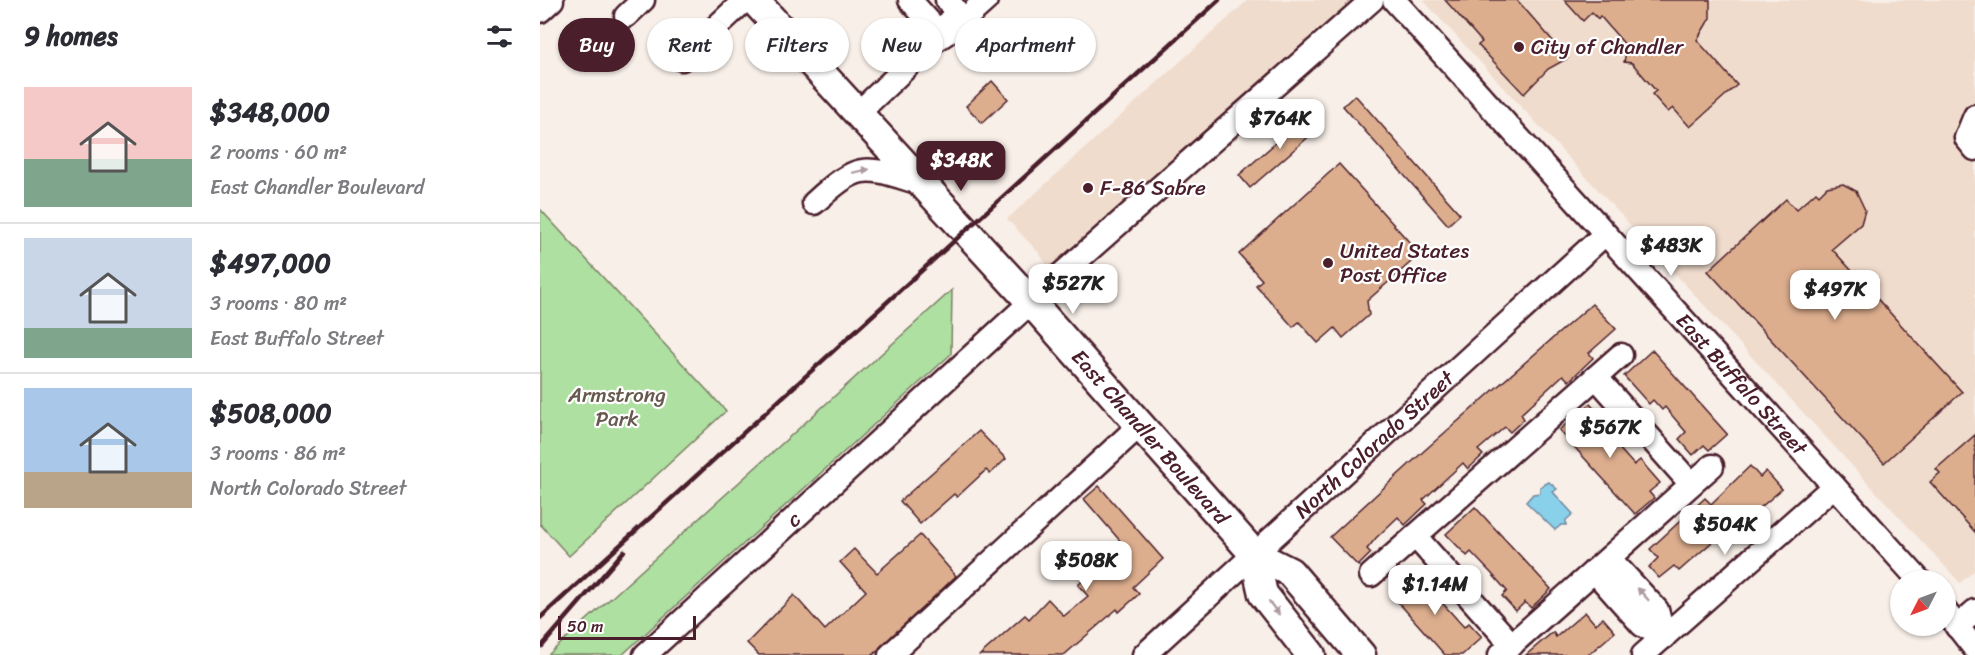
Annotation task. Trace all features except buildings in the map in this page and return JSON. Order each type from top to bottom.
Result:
[{"type":"main road","name":"East Chandler Boulevard","points":[[754,0],[1031,302],[1254,554],[1290,572],[1361,655]]},
{"type":"main road","name":"East Chandler Boulevard","points":[[1254,554],[1263,594],[1311,655]]},
{"type":"street","points":[[540,11],[552,0]]},
{"type":"street","points":[[626,16],[643,0]]},
{"type":"street","points":[[726,18],[745,0]]},
{"type":"street","points":[[910,0],[936,29],[955,25]]},
{"type":"street","points":[[947,0],[956,9],[955,18]]},
{"type":"street","points":[[964,18],[986,0]]},
{"type":"street","name":"c","points":[[645,655],[941,383],[1372,0]]},
{"type":"street","name":"East Buffalo Street","points":[[1394,0],[1910,570]]},
{"type":"street","points":[[858,113],[933,42],[955,25]]},
{"type":"street","points":[[1975,116],[1966,138],[1975,149]]},
{"type":"street","points":[[814,203],[843,177],[870,169],[923,184]]},
{"type":"street","name":"North Colorado Street","points":[[1144,655],[1605,234]]},
{"type":"street","points":[[1371,575],[1620,355]]},
{"type":"street","points":[[1596,377],[1692,484]]},
{"type":"street","points":[[890,655],[1140,425]]},
{"type":"street","points":[[1415,536],[1506,650],[1712,466]]},
{"type":"street","points":[[1643,655],[1834,486]]},
{"type":"street","points":[[1602,565],[1642,625],[1664,637]]},
{"type":"street","points":[[1956,618],[1975,611]]},
{"type":"street","points":[[1956,626],[1975,649]]},
{"type":"shaded area","points":[[1248,0],[1372,0],[1056,279],[1039,253],[1007,219]]},
{"type":"shaded area","points":[[1423,0],[1975,0],[1975,570],[1960,583],[1956,579],[1956,570],[1948,570]]},
{"type":"green space","name":"Armstrong Park","points":[[540,209],[726,411],[569,556],[540,524]]},
{"type":"green space","points":[[952,290],[951,354],[622,655],[548,655]]},
{"type":"water","points":[[1549,482],[1557,489],[1553,492],[1573,514],[1566,520],[1566,525],[1561,525],[1555,530],[1526,502],[1533,494],[1540,493],[1540,487]]},
{"type":"railway","points":[[540,618],[1219,0]]},
{"type":"railway","points":[[542,646],[624,551]]},
{"type":"place","name":"City of Chandler","points":[[1519,47]]},
{"type":"place","name":"F-86 Sabre","points":[[1088,188]]},
{"type":"place","name":"United States Post Office","points":[[1328,263]]}]
